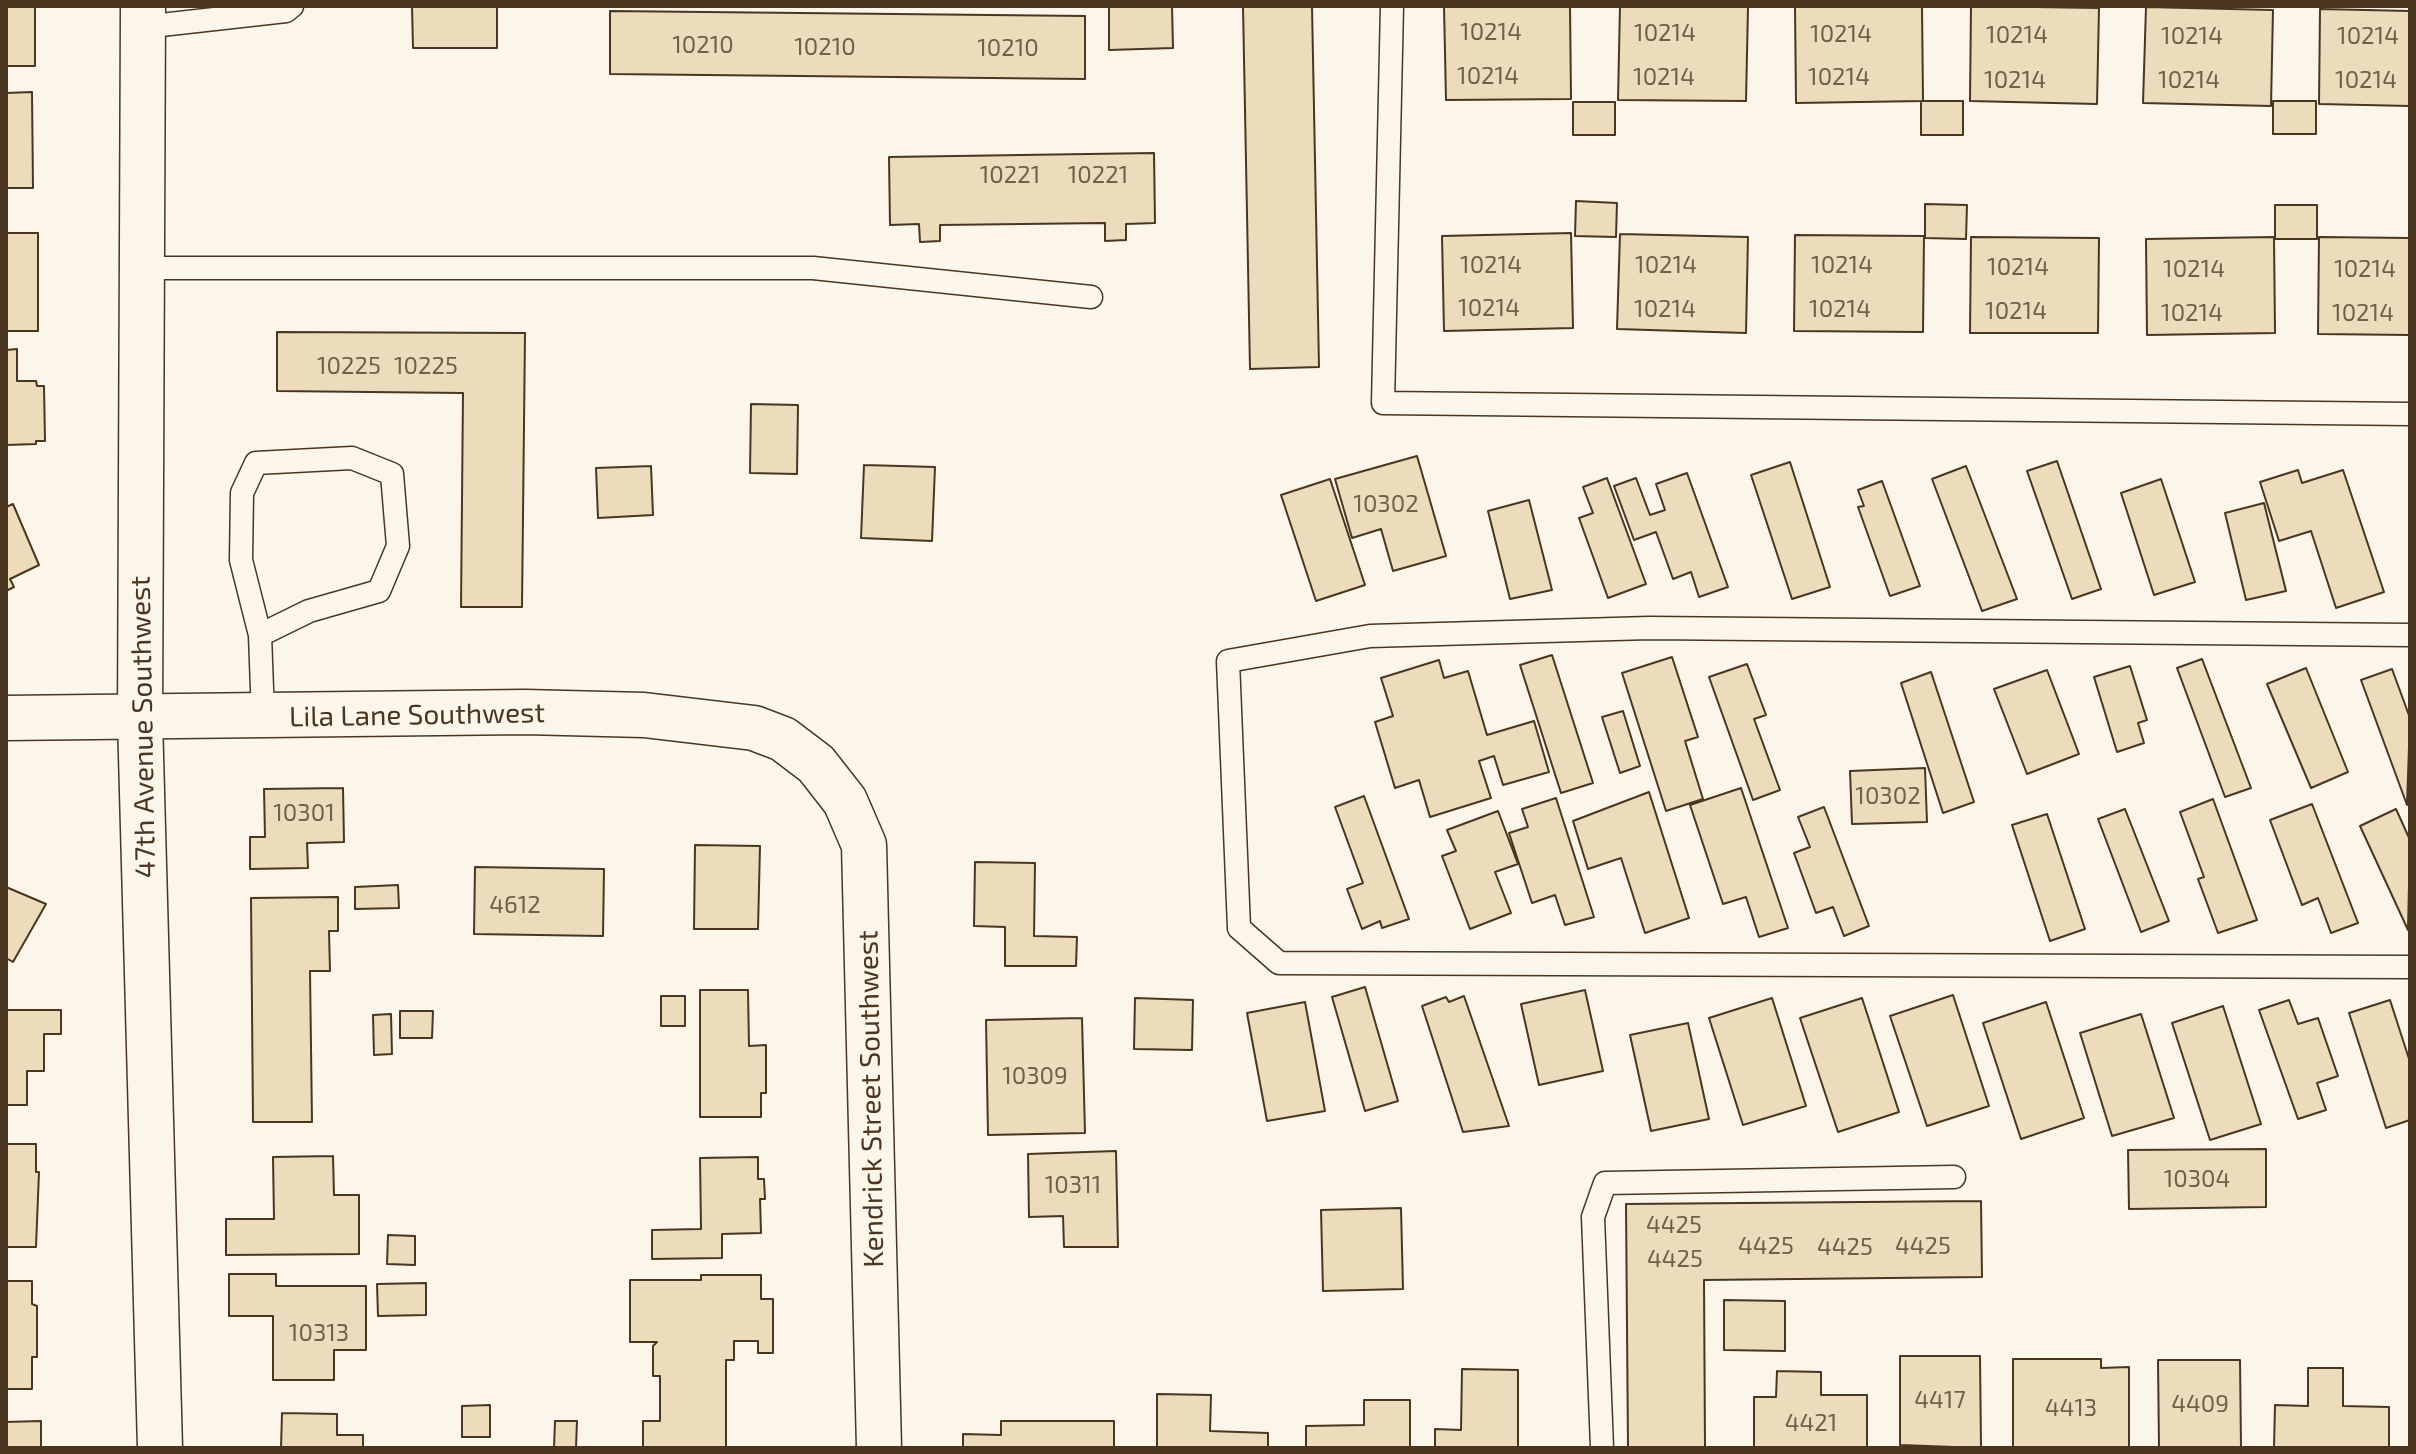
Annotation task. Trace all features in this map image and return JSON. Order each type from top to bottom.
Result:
[{"type":"street","name":"47th Avenue Southwest","points":[[143,17],[140,719],[160,1448]]},
{"type":"street","name":"Lila Lane Southwest","points":[[6,718],[140,719],[525,712],[644,715],[754,728],[783,739],[816,764]]},
{"type":"street","name":"Kendrick Street Southwest","points":[[816,764],[845,801],[864,845],[879,1448]]},
{"type":"lane","points":[[143,17],[286,11],[292,6]]},
{"type":"lane","points":[[1392,6],[1383,403],[2410,414]]},
{"type":"lane","points":[[142,268],[813,268],[1091,297]]},
{"type":"lane","points":[[260,635],[309,611],[379,591],[398,546],[392,474],[352,458],[256,463],[242,493],[241,560],[260,635],[263,716]]},
{"type":"lane","points":[[2410,635],[1649,628],[1370,636],[1228,661],[1239,928],[1279,963],[2410,967]]},
{"type":"lane","points":[[1602,1448],[1593,1217],[1605,1183],[1954,1177]]},
{"type":"building","points":[[6,6],[35,6],[35,66],[6,66]]},
{"type":"building","points":[[412,6],[497,6],[497,48],[413,48]]},
{"type":"building","points":[[1109,6],[1172,6],[1173,48],[1109,50]]},
{"type":"building","points":[[1243,6],[1312,6],[1319,367],[1250,369]]},
{"type":"building","points":[[1444,6],[1570,6],[1571,99],[1446,100]]},
{"type":"building","points":[[1620,6],[1748,7],[1746,101],[1618,100]]},
{"type":"building","points":[[1922,6],[1923,101],[1796,103],[1795,7]]},
{"type":"building","points":[[1971,6],[2099,8],[2097,104],[1970,101]]},
{"type":"building","points":[[2146,7],[2273,10],[2271,106],[2143,103]]},
{"type":"building","points":[[2320,9],[2410,11],[2410,106],[2319,104]]},
{"type":"building","points":[[610,11],[1085,16],[1085,79],[610,74]]},
{"type":"building","points":[[32,92],[33,188],[6,188],[6,93]]},
{"type":"building","points":[[1921,101],[1963,101],[1963,135],[1921,135]]},
{"type":"building","points":[[2273,101],[2316,101],[2316,134],[2273,134]]},
{"type":"building","points":[[1573,102],[1615,102],[1615,135],[1573,135]]},
{"type":"building","points":[[1154,153],[1155,223],[1126,224],[1126,240],[1105,241],[1105,223],[940,225],[940,241],[920,242],[919,224],[890,225],[889,157]]},
{"type":"building","points":[[1576,201],[1617,203],[1616,237],[1575,236]]},
{"type":"building","points":[[1925,204],[1967,205],[1966,239],[1925,238]]},
{"type":"building","points":[[2275,205],[2317,205],[2317,239],[2275,239]]},
{"type":"building","points":[[6,233],[38,233],[38,331],[6,331]]},
{"type":"building","points":[[1571,233],[1573,328],[1444,331],[1442,236]]},
{"type":"building","points":[[1620,234],[1748,237],[1746,333],[1617,329]]},
{"type":"building","points":[[1795,235],[1924,236],[1923,332],[1794,331]]},
{"type":"building","points":[[1971,237],[2099,238],[2098,333],[1970,333]]},
{"type":"building","points":[[2274,237],[2275,333],[2147,335],[2146,239]]},
{"type":"building","points":[[2319,237],[2410,238],[2410,335],[2318,334]]},
{"type":"building","points":[[277,332],[525,333],[522,607],[461,607],[463,393],[277,391]]},
{"type":"building","points":[[17,349],[17,381],[36,381],[37,386],[44,386],[45,441],[36,441],[36,444],[6,445],[6,350]]},
{"type":"building","points":[[751,404],[798,405],[797,474],[750,473]]},
{"type":"building","points":[[1417,456],[1446,556],[1393,571],[1381,529],[1352,538],[1335,479]]},
{"type":"building","points":[[2057,461],[2101,589],[2072,599],[2027,471]]},
{"type":"building","points":[[1790,462],[1830,587],[1792,599],[1751,475]]},
{"type":"building","points":[[864,465],[935,467],[932,541],[861,538]]},
{"type":"building","points":[[651,466],[653,515],[598,518],[596,468]]},
{"type":"building","points":[[1966,466],[2017,599],[1982,611],[1932,479]]},
{"type":"building","points":[[2298,470],[2302,483],[2343,470],[2384,592],[2336,608],[2311,531],[2279,541],[2260,482]]},
{"type":"building","points":[[1687,473],[1728,587],[1699,597],[1691,572],[1673,579],[1656,532],[1634,540],[1614,486],[1636,478],[1650,515],[1665,510],[1656,484]]},
{"type":"building","points":[[1607,478],[1646,584],[1608,598],[1579,518],[1593,513],[1583,487]]},
{"type":"building","points":[[1330,479],[1365,585],[1316,601],[1281,495]]},
{"type":"building","points":[[2161,479],[2195,582],[2154,595],[2121,493]]},
{"type":"building","points":[[1882,481],[1920,586],[1890,596],[1858,507],[1864,506],[1858,490]]},
{"type":"building","points":[[1529,500],[1552,590],[1510,599],[1488,511]]},
{"type":"building","points":[[2264,503],[2286,591],[2246,600],[2225,513]]},
{"type":"building","points":[[13,504],[39,565],[10,579],[14,587],[6,591],[6,507]]},
{"type":"building","points":[[1552,655],[1593,783],[1561,793],[1520,665]]},
{"type":"building","points":[[1672,657],[1698,737],[1685,741],[1703,799],[1666,811],[1622,673]]},
{"type":"building","points":[[2202,659],[2251,788],[2225,797],[2177,668]]},
{"type":"building","points":[[1439,660],[1444,678],[1468,671],[1487,735],[1534,721],[1549,772],[1503,785],[1494,756],[1479,761],[1491,798],[1430,817],[1419,780],[1395,788],[1375,722],[1393,716],[1381,678]]},
{"type":"building","points":[[1747,664],[1766,715],[1754,719],[1780,790],[1753,800],[1709,677]]},
{"type":"building","points":[[2130,666],[2147,720],[2138,723],[2144,743],[2117,752],[2094,677]]},
{"type":"building","points":[[2306,668],[2348,772],[2311,788],[2267,684]]},
{"type":"building","points":[[2392,669],[2410,718],[2407,805],[2361,680]]},
{"type":"building","points":[[2047,670],[2079,754],[2027,774],[1994,689]]},
{"type":"building","points":[[1931,672],[1974,802],[1943,813],[1901,683]]},
{"type":"building","points":[[1623,711],[1640,766],[1620,773],[1602,717]]},
{"type":"building","points":[[1925,768],[1927,822],[1852,824],[1850,771]]},
{"type":"building","points":[[343,788],[344,842],[307,843],[308,868],[250,869],[250,837],[265,837],[264,789]]},
{"type":"building","points":[[1741,788],[1788,928],[1759,937],[1746,897],[1723,904],[1690,805]]},
{"type":"building","points":[[1649,792],[1689,918],[1645,933],[1621,858],[1588,869],[1573,821]]},
{"type":"building","points":[[1364,796],[1409,919],[1382,928],[1380,921],[1362,929],[1347,889],[1363,883],[1335,807]]},
{"type":"building","points":[[1556,798],[1594,917],[1565,925],[1555,895],[1532,903],[1509,833],[1528,827],[1522,809]]},
{"type":"building","points":[[2213,799],[2257,920],[2218,933],[2198,879],[2204,877],[2180,812]]},
{"type":"building","points":[[2312,804],[2358,923],[2331,933],[2318,898],[2302,905],[2270,820]]},
{"type":"building","points":[[1824,807],[1869,926],[1844,936],[1833,907],[1816,913],[1794,853],[1810,847],[1798,817]]},
{"type":"building","points":[[2125,809],[2169,921],[2141,932],[2098,819]]},
{"type":"building","points":[[2396,809],[2410,840],[2408,930],[2360,826]]},
{"type":"building","points":[[1498,811],[1518,864],[1495,872],[1511,913],[1470,929],[1442,856],[1456,851],[1447,830]]},
{"type":"building","points":[[2047,814],[2085,929],[2050,941],[2012,825]]},
{"type":"building","points":[[695,845],[760,846],[758,929],[694,929]]},
{"type":"building","points":[[975,862],[1035,863],[1034,936],[1077,937],[1076,966],[1005,966],[1005,927],[974,926]]},
{"type":"building","points":[[475,867],[604,869],[603,936],[474,934]]},
{"type":"building","points":[[398,885],[399,908],[355,909],[355,887]]},
{"type":"building","points":[[6,887],[46,904],[13,962],[6,958]]},
{"type":"building","points":[[338,897],[338,931],[329,931],[330,971],[310,971],[312,1122],[253,1122],[251,898]]},
{"type":"building","points":[[1365,987],[1398,1101],[1365,1111],[1332,997]]},
{"type":"building","points":[[700,990],[748,990],[749,1046],[766,1045],[766,1093],[761,1093],[761,1117],[700,1117]]},
{"type":"building","points":[[1585,990],[1603,1071],[1539,1085],[1521,1004]]},
{"type":"building","points":[[1953,995],[1989,1106],[1927,1126],[1890,1016]]},
{"type":"building","points":[[661,996],[685,996],[685,1026],[661,1026]]},
{"type":"building","points":[[1464,996],[1509,1126],[1463,1132],[1422,1006],[1446,997],[1449,1002]]},
{"type":"building","points":[[1135,998],[1193,1000],[1192,1050],[1134,1049]]},
{"type":"building","points":[[1772,998],[1806,1106],[1743,1125],[1709,1018]]},
{"type":"building","points":[[1862,998],[1899,1112],[1838,1132],[1800,1018]]},
{"type":"building","points":[[2289,1000],[2298,1024],[2318,1018],[2338,1076],[2317,1083],[2326,1110],[2298,1119],[2259,1010]]},
{"type":"building","points":[[2390,1000],[2410,1062],[2410,1120],[2386,1128],[2349,1013]]},
{"type":"building","points":[[1305,1002],[1325,1111],[1267,1121],[1247,1013]]},
{"type":"building","points":[[2046,1002],[2084,1118],[2021,1139],[1983,1023]]},
{"type":"building","points":[[2223,1006],[2261,1124],[2210,1140],[2172,1023]]},
{"type":"building","points":[[6,1010],[61,1010],[61,1034],[44,1034],[44,1071],[27,1071],[27,1105],[6,1105]]},
{"type":"building","points":[[400,1011],[433,1011],[432,1038],[400,1038]]},
{"type":"building","points":[[391,1014],[392,1054],[374,1055],[373,1015]]},
{"type":"building","points":[[2141,1014],[2174,1118],[2112,1136],[2080,1033]]},
{"type":"building","points":[[1082,1018],[1085,1133],[988,1135],[986,1020]]},
{"type":"building","points":[[1688,1023],[1709,1119],[1651,1131],[1630,1035]]},
{"type":"building","points":[[6,1144],[36,1144],[36,1172],[39,1172],[36,1247],[6,1247]]},
{"type":"building","points":[[2266,1149],[2266,1207],[2129,1209],[2128,1150]]},
{"type":"building","points":[[1116,1151],[1118,1247],[1064,1247],[1063,1216],[1029,1217],[1028,1154]]},
{"type":"building","points":[[333,1156],[334,1195],[359,1195],[359,1254],[226,1255],[226,1219],[274,1219],[273,1157]]},
{"type":"building","points":[[758,1157],[758,1179],[764,1179],[765,1199],[760,1199],[761,1233],[722,1234],[722,1258],[652,1259],[652,1230],[701,1229],[700,1158]]},
{"type":"building","points":[[1981,1201],[1982,1277],[1704,1280],[1705,1448],[1628,1448],[1626,1204]]},
{"type":"building","points":[[1401,1208],[1403,1289],[1323,1291],[1321,1210]]},
{"type":"building","points":[[388,1235],[415,1236],[415,1265],[387,1264]]},
{"type":"building","points":[[229,1274],[276,1274],[276,1286],[366,1286],[366,1350],[334,1350],[334,1380],[273,1380],[273,1316],[229,1316]]},
{"type":"building","points":[[701,1275],[761,1275],[761,1299],[773,1299],[773,1353],[758,1353],[758,1341],[734,1341],[734,1360],[726,1360],[726,1448],[643,1448],[643,1421],[660,1421],[660,1376],[653,1376],[653,1346],[657,1342],[630,1342],[630,1280],[701,1280]]},
{"type":"building","points":[[6,1281],[32,1281],[32,1304],[37,1306],[37,1357],[32,1357],[32,1389],[6,1389]]},
{"type":"building","points":[[426,1283],[426,1315],[378,1316],[377,1284]]},
{"type":"building","points":[[1724,1300],[1785,1301],[1785,1351],[1724,1350]]},
{"type":"building","points":[[1900,1356],[1980,1356],[1981,1448],[1900,1445]]},
{"type":"building","points":[[2013,1359],[2101,1359],[2101,1368],[2129,1367],[2129,1448],[2013,1448]]},
{"type":"building","points":[[2158,1360],[2240,1360],[2241,1448],[2159,1448]]},
{"type":"building","points":[[2308,1368],[2343,1368],[2343,1406],[2389,1407],[2389,1448],[2274,1448],[2275,1405],[2308,1406]]},
{"type":"building","points":[[1462,1369],[1518,1370],[1518,1448],[1435,1448],[1435,1429],[1461,1430]]},
{"type":"building","points":[[1777,1371],[1821,1372],[1821,1395],[1867,1395],[1867,1448],[1754,1448],[1754,1397],[1776,1397]]},
{"type":"building","points":[[1157,1394],[1211,1395],[1210,1431],[1268,1433],[1268,1448],[1157,1448]]},
{"type":"building","points":[[1364,1400],[1410,1400],[1410,1448],[1306,1448],[1306,1426],[1364,1425]]},
{"type":"building","points":[[490,1405],[490,1437],[462,1437],[462,1406]]},
{"type":"building","points":[[282,1413],[337,1414],[337,1435],[363,1435],[363,1448],[281,1448]]},
{"type":"building","points":[[41,1421],[41,1448],[6,1448],[6,1422]]},
{"type":"building","points":[[555,1421],[577,1421],[576,1448],[554,1448]]},
{"type":"building","points":[[1001,1421],[1114,1421],[1114,1448],[963,1448],[963,1434],[1001,1435]]}]
